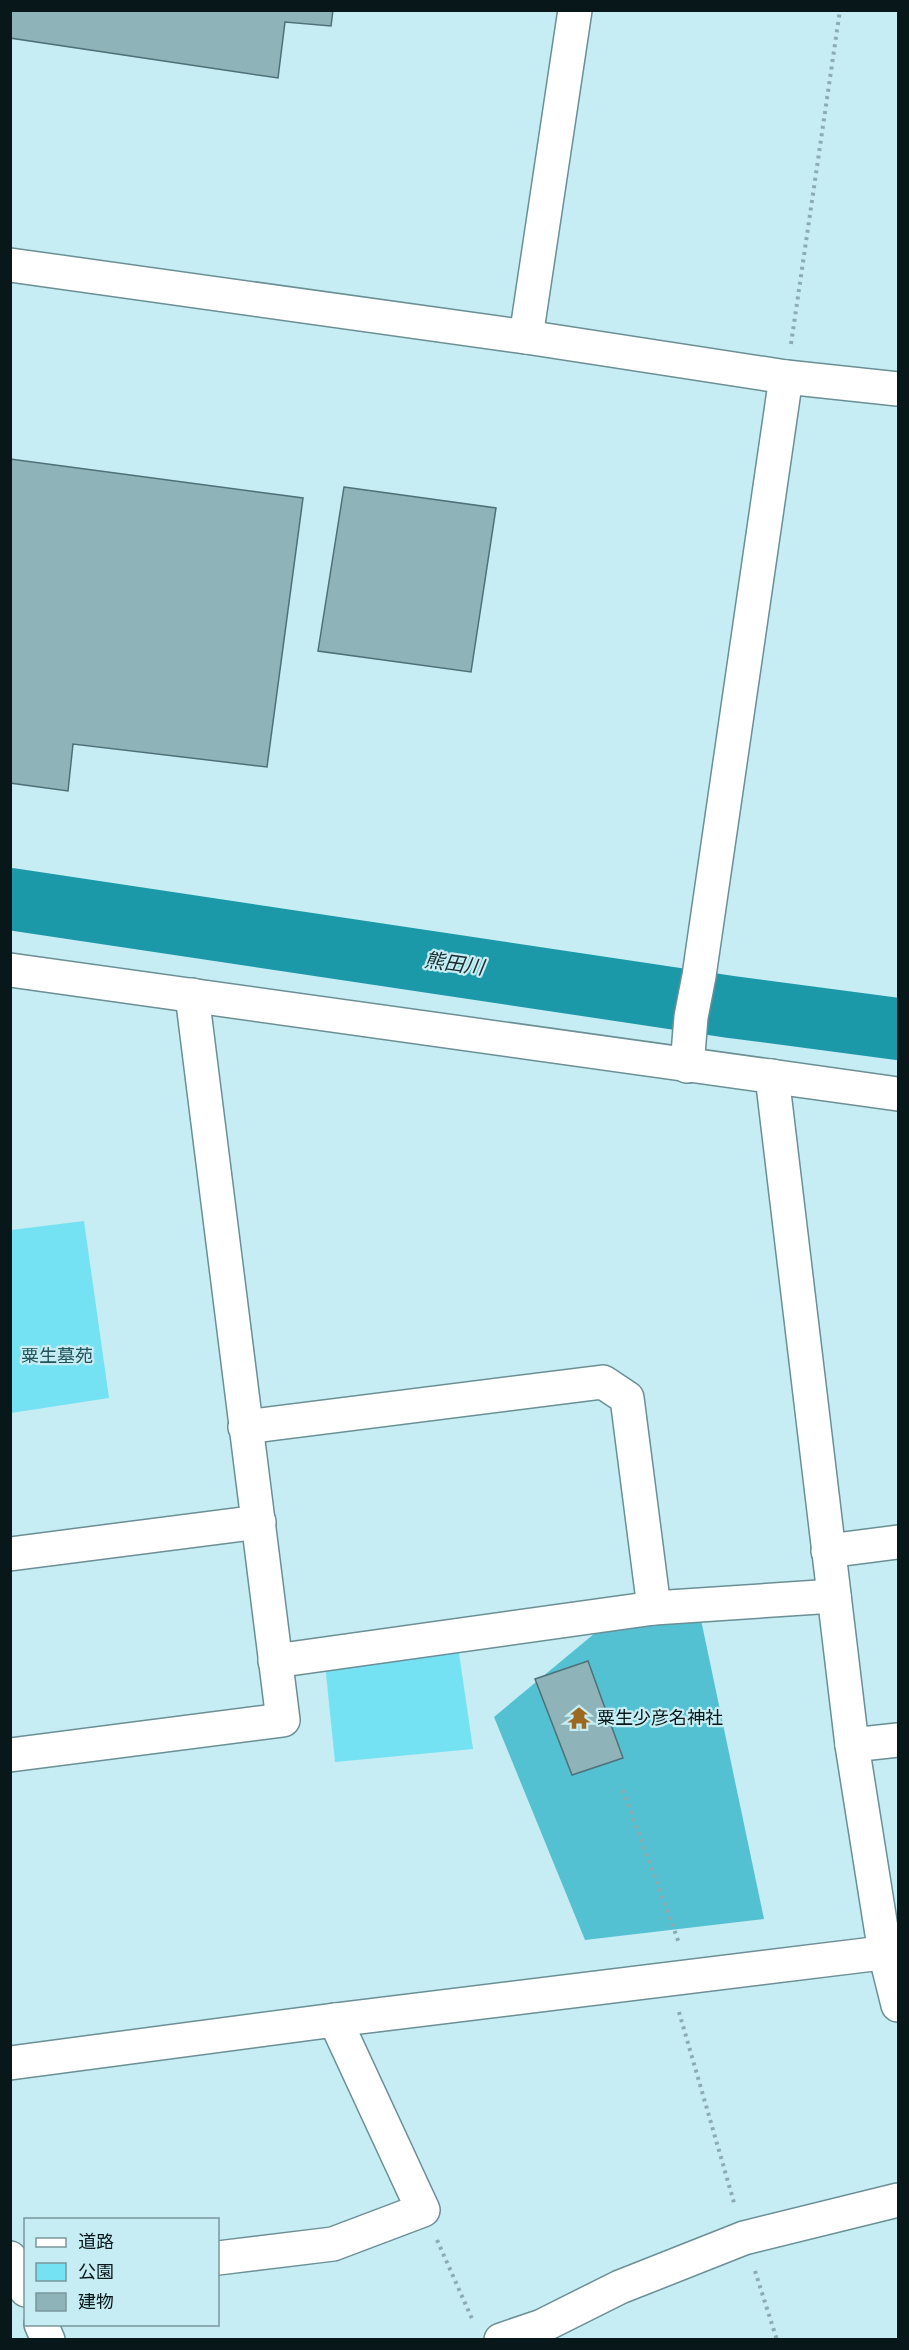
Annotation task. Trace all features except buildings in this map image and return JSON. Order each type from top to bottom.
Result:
[{"type":"street","points":[[526,337],[575,10]]},
{"type":"street","points":[[10,266],[526,337],[786,377],[898,389]]},
{"type":"street","points":[[687,1066],[692,1017],[786,377]]},
{"type":"street","points":[[10,970],[898,1094]]},
{"type":"street","points":[[10,1755],[283,1720],[192,995]]},
{"type":"street","points":[[772,1076],[852,1745],[892,1952],[898,2005]]},
{"type":"street","points":[[245,1427],[603,1382],[627,1398],[654,1608]]},
{"type":"street","points":[[10,1554],[259,1522]]},
{"type":"street","points":[[828,1551],[898,1542]]},
{"type":"street","points":[[275,1661],[654,1608],[834,1596]]},
{"type":"street","points":[[852,1745],[898,1740]]},
{"type":"street","points":[[10,2063],[335,2020],[892,1952]]},
{"type":"street","points":[[219,2258],[333,2244],[423,2210],[335,2020]]},
{"type":"street","points":[[489,2334],[542,2325],[620,2287],[744,2238],[898,2200]]},
{"type":"street","points":[[41,2326],[48,2340]]},
{"type":"path","points":[[786,377],[840,10]]},
{"type":"path","points":[[623,1790],[681,1979],[744,2238],[777,2340]]},
{"type":"path","points":[[423,2210],[489,2334]]},
{"type":"green space","name":"粟生墓苑","points":[[84,1221],[109,1398],[11,1413],[11,1230]]},
{"type":"green space","points":[[459,1653],[473,1749],[335,1762],[325,1664]]},
{"type":"shaded area","points":[[700,1615],[764,1919],[585,1940],[494,1717],[612,1619]]},
{"type":"waterway","name":"熊田川","points":[[10,899],[731,1007],[898,1029]]},
{"type":"place","name":"粟生少彦名神社","points":[[579,1718]]}]
